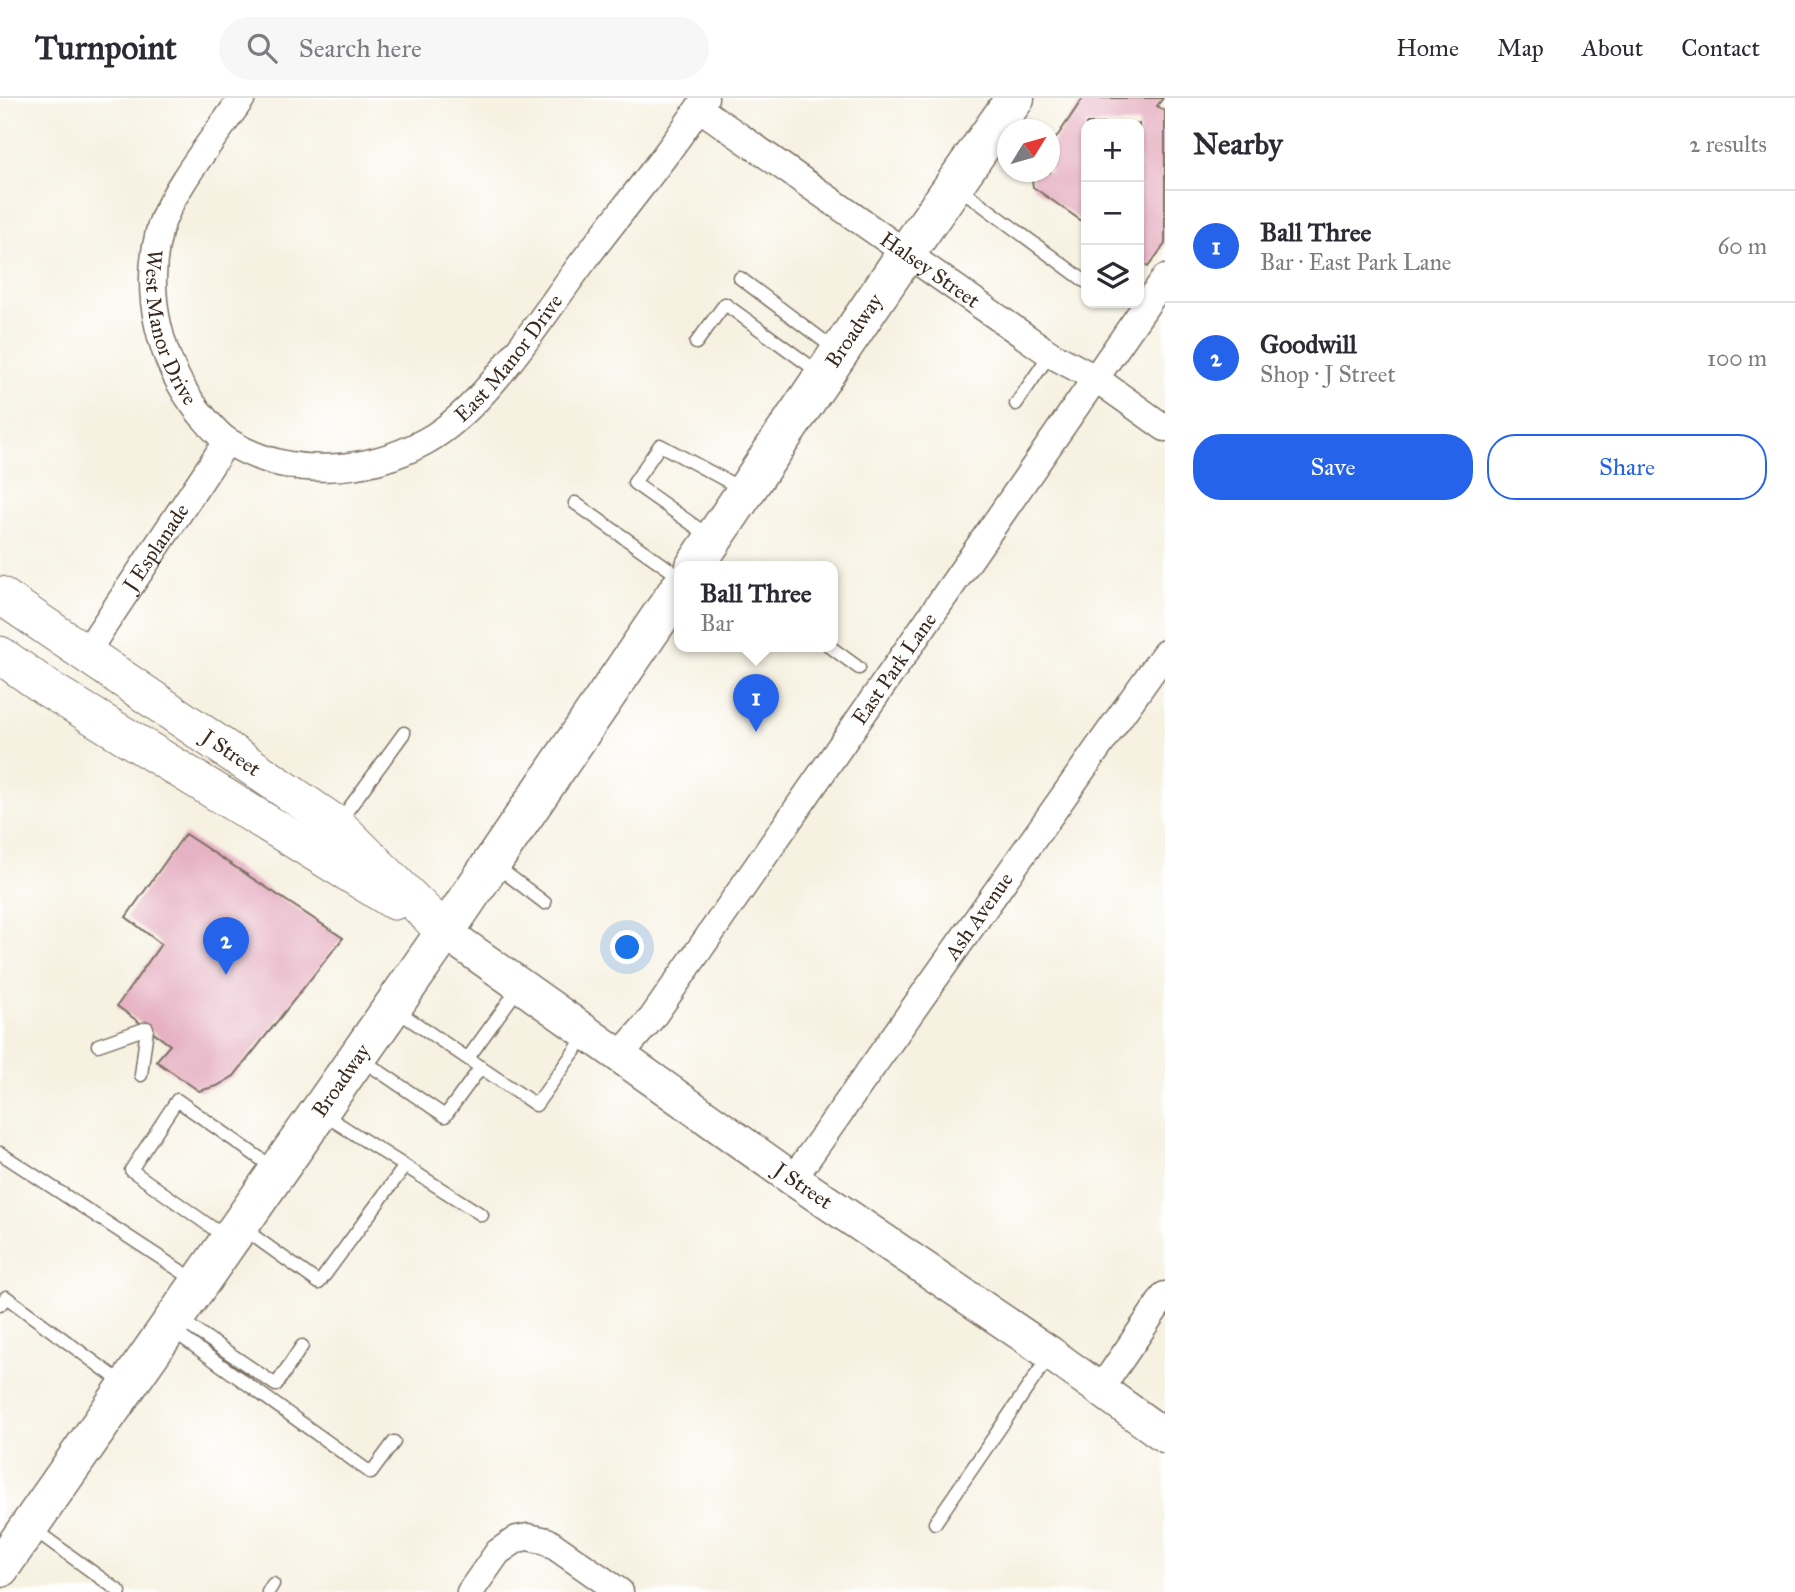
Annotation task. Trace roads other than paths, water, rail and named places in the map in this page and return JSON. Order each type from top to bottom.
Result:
[{"type":"main road","name":"Broadway","points":[[699,559],[955,185],[1009,100]]},
{"type":"main road","name":"J Street","points":[[0,595],[337,825],[445,932]]},
{"type":"main road","name":"Broadway","points":[[0,1568],[393,1008],[674,596]]},
{"type":"main road","name":"J Street","points":[[0,655],[47,688],[445,932]]},
{"type":"street","name":"West Manor Drive","points":[[227,441],[193,404],[169,360],[155,310],[155,257],[159,232],[168,208],[242,98]]},
{"type":"street","name":"East Manor Drive","points":[[227,441],[274,461],[324,468],[377,462],[429,440],[452,424],[497,377],[702,103]]},
{"type":"street","name":"Halsey Street","points":[[702,103],[1050,354],[1095,378],[1165,428]]},
{"type":"street","name":"East Park Lane","points":[[620,1055],[652,1018],[1165,278]]},
{"type":"street","name":"J Esplanade","points":[[85,654],[227,441]]},
{"type":"street","name":"Ash Avenue","points":[[793,1179],[1165,653]]},
{"type":"street","name":"J Street","points":[[445,932],[793,1179],[1051,1354],[1165,1436]]},
{"type":"street","points":[[1100,1390],[1165,1295]]},
{"type":"street","points":[[470,1592],[498,1552],[507,1544],[528,1537],[547,1541],[621,1592]]},
{"type":"lane","points":[[955,185],[1081,278]]},
{"type":"lane","points":[[740,278],[831,364]]},
{"type":"lane","points":[[696,343],[724,304],[831,364]]},
{"type":"lane","points":[[1016,404],[1050,354]]},
{"type":"lane","points":[[699,559],[635,483],[660,445],[745,491]]},
{"type":"lane","points":[[575,503],[699,559]]},
{"type":"lane","points":[[837,652],[859,668]]},
{"type":"lane","points":[[337,825],[404,733]]},
{"type":"lane","points":[[493,863],[545,903]]},
{"type":"lane","points":[[468,1059],[520,985]]},
{"type":"lane","points":[[393,1008],[536,1105],[588,1032]]},
{"type":"lane","points":[[99,1045],[147,1028],[141,1075]]},
{"type":"lane","points":[[358,1057],[444,1116],[481,1068]]},
{"type":"lane","points":[[278,1171],[177,1100],[131,1170],[319,1283],[405,1166]]},
{"type":"lane","points":[[319,1112],[482,1215]]},
{"type":"lane","points":[[0,1153],[199,1284]]},
{"type":"lane","points":[[0,1305],[6,1297],[127,1387]]},
{"type":"lane","points":[[172,1322],[276,1385],[302,1346]]},
{"type":"lane","points":[[172,1322],[371,1473],[394,1442]]},
{"type":"lane","points":[[935,1523],[1051,1354]]},
{"type":"lane","points":[[29,1526],[120,1592]]},
{"type":"place","name":"Ball Three","points":[[756,732]]},
{"type":"place","name":"Goodwill","points":[[226,975]]}]
